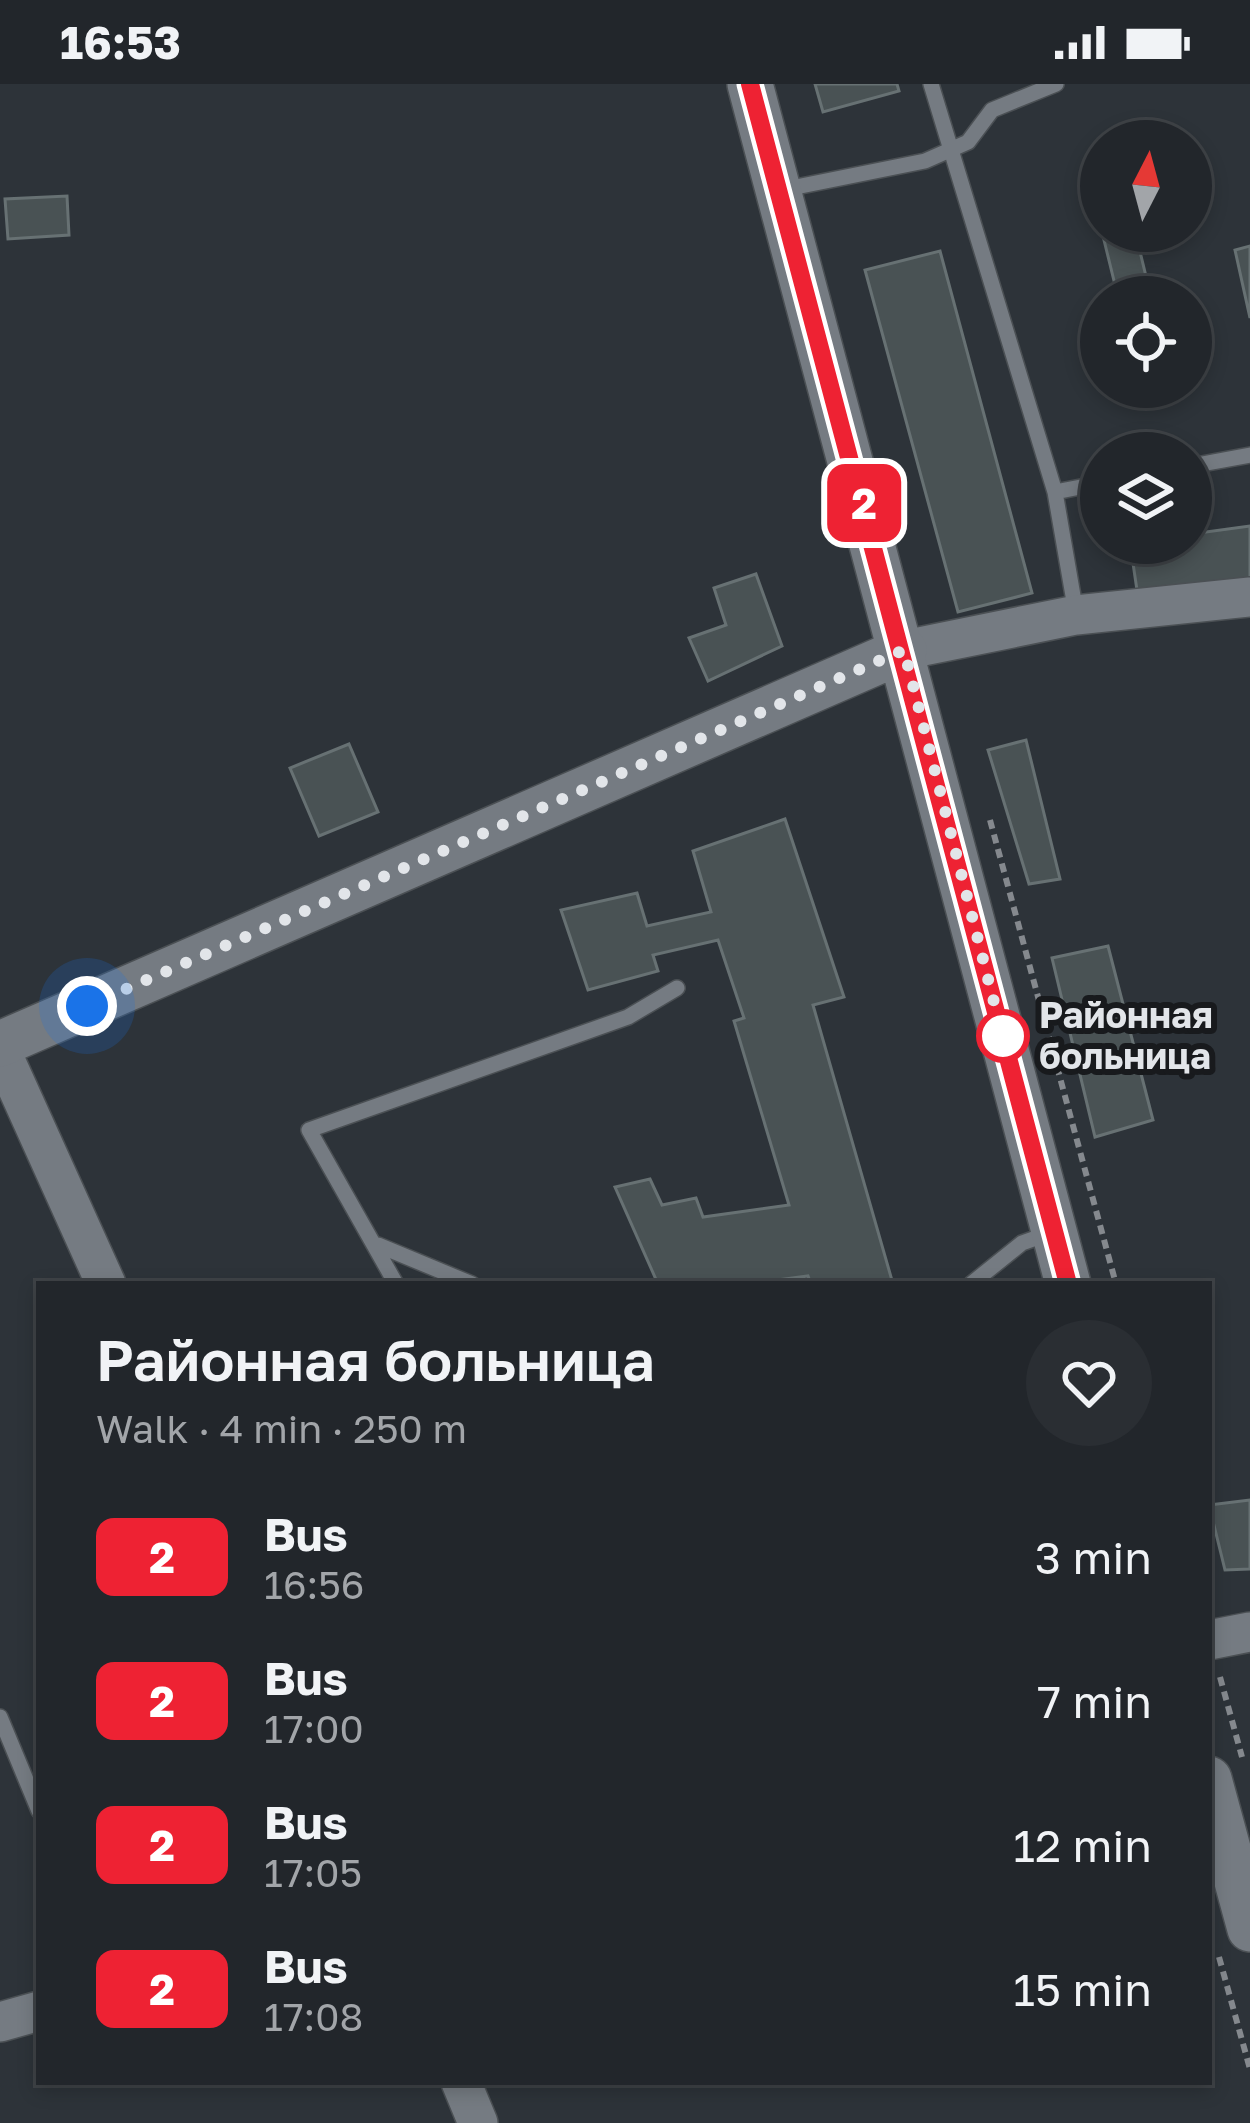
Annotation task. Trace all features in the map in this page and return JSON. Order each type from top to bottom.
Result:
[{"type":"main road","points":[[750,84],[904,650],[1067,1281]]},
{"type":"main road","points":[[0,1046],[904,650]]},
{"type":"main road","points":[[1227,1772],[1233,1936]]},
{"type":"street","points":[[904,650],[1076,615],[1250,597]]},
{"type":"street","points":[[0,1046],[105,1281]]},
{"type":"street","points":[[1212,1639],[1250,1633]]},
{"type":"street","points":[[0,2022],[36,2012]]},
{"type":"street","points":[[462,2085],[478,2123]]},
{"type":"lane","points":[[931,84],[1055,492],[1076,615]]},
{"type":"lane","points":[[780,190],[925,161],[968,142],[992,110],[1056,84]]},
{"type":"lane","points":[[1212,462],[1250,455]]},
{"type":"lane","points":[[1055,492],[1080,487]]},
{"type":"lane","points":[[395,1281],[379,1245],[309,1130],[628,1018],[677,988]]},
{"type":"lane","points":[[975,1281],[1022,1244],[1053,1232]]},
{"type":"lane","points":[[379,1245],[465,1281]]},
{"type":"lane","points":[[0,1717],[36,1804]]},
{"type":"path","points":[[988,811],[1115,1281]]},
{"type":"path","points":[[1212,1662],[1227,1772]]},
{"type":"path","points":[[1233,1936],[1250,2069]]},
{"type":"building","points":[[815,84],[897,84],[899,91],[823,112]]},
{"type":"building","points":[[67,196],[69,235],[8,239],[5,199]]},
{"type":"building","points":[[1250,246],[1250,318],[1235,250]]},
{"type":"building","points":[[940,251],[1032,593],[958,612],[865,270]]},
{"type":"building","points":[[1107,252],[1140,252],[1146,276],[1113,276]]},
{"type":"building","points":[[1250,526],[1250,581],[1138,597],[1133,564],[1212,564],[1212,531]]},
{"type":"building","points":[[756,574],[782,646],[708,681],[689,638],[726,625],[714,588]]},
{"type":"building","points":[[1026,740],[1060,879],[1029,884],[988,750]]},
{"type":"building","points":[[349,744],[378,812],[319,836],[290,768]]},
{"type":"building","points":[[785,819],[844,997],[813,1005],[892,1281],[810,1281],[808,1276],[770,1281],[657,1281],[615,1187],[650,1179],[662,1205],[696,1198],[703,1217],[789,1205],[734,1021],[744,1018],[718,940],[653,955],[658,971],[588,990],[561,910],[637,893],[647,926],[711,912],[693,851]]},
{"type":"building","points":[[1108,946],[1153,1120],[1095,1137],[1052,958]]},
{"type":"building","points":[[1250,1500],[1250,1569],[1225,1570],[1212,1505]]},
{"type":"bus line","name":"2","points":[[750,84],[904,650],[1067,1281]]},
{"type":"place","name":"Районная больница","points":[[1003,1036]]},
{"type":"route","points":[[87,1006],[904,650],[1007,1053],[1003,1036]]}]
